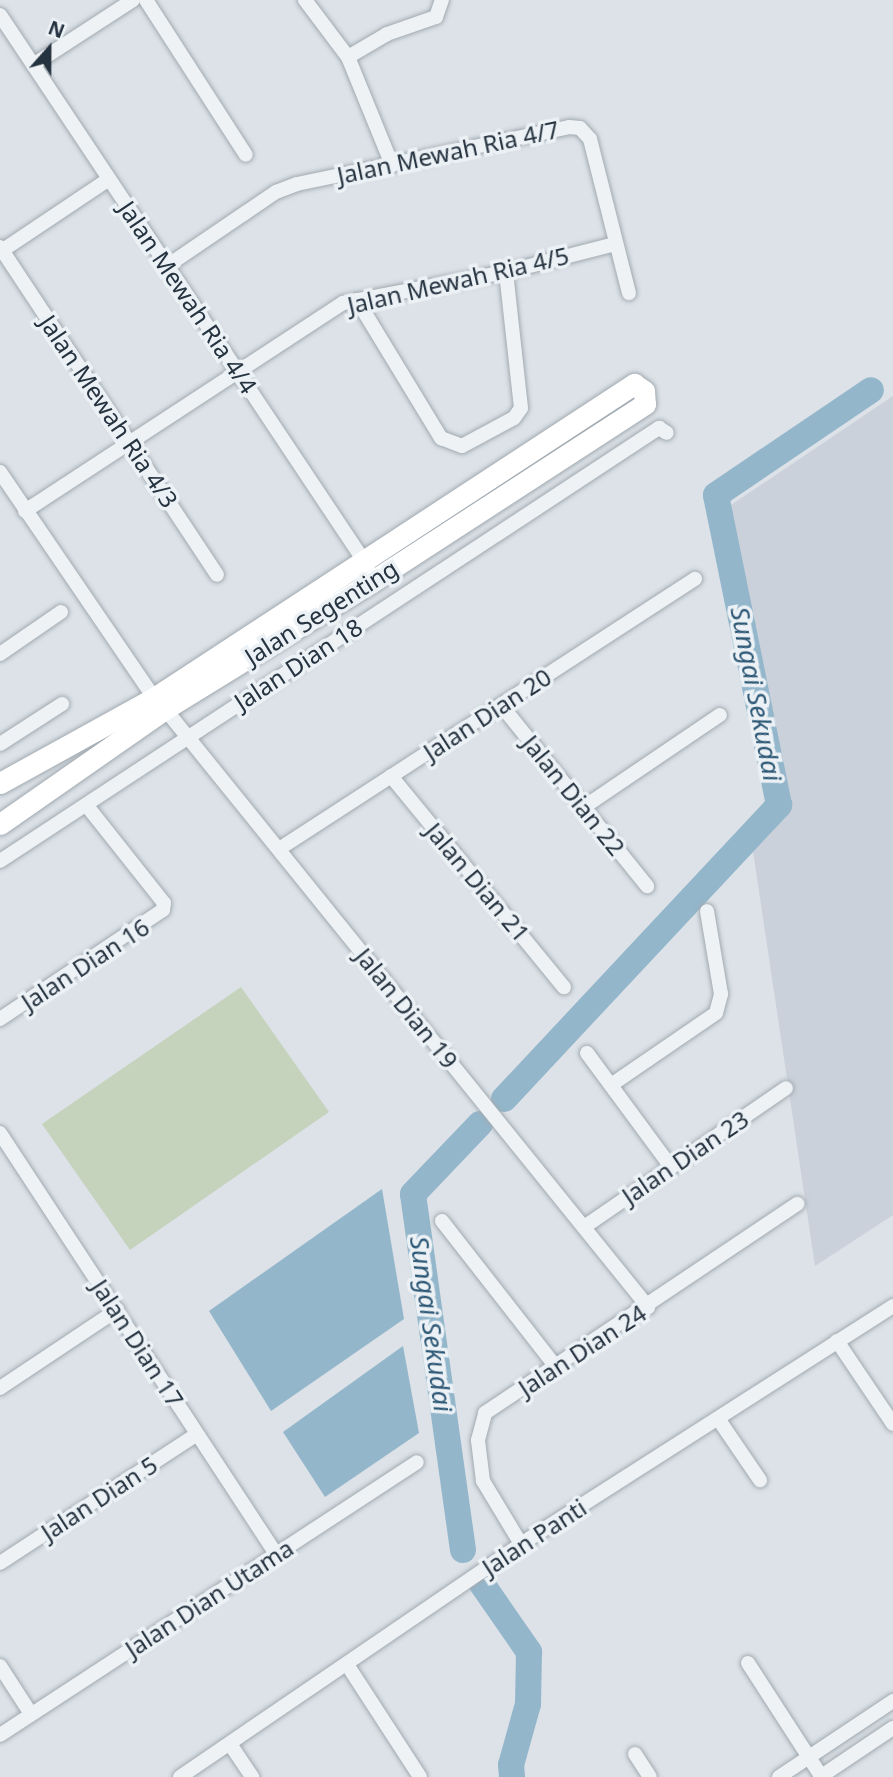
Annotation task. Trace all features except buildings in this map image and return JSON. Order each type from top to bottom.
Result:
[{"type":"street","points":[[33,65],[133,0]]},
{"type":"street","points":[[146,0],[246,155]]},
{"type":"street","points":[[305,0],[348,57],[391,164]]},
{"type":"street","points":[[348,57],[387,34],[436,17],[442,0]]},
{"type":"street","name":"Jalan Mewah Ria 4/4","points":[[0,15],[376,579]]},
{"type":"street","name":"Jalan Mewah Ria 4/7","points":[[167,266],[275,192],[391,164],[580,128],[590,139],[629,293]]},
{"type":"street","points":[[1,250],[109,179]]},
{"type":"street","name":"Jalan Mewah Ria 4/5","points":[[24,511],[343,303],[506,272],[615,244]]},
{"type":"street","name":"Jalan Mewah Ria 4/3","points":[[1,250],[217,575]]},
{"type":"street","points":[[357,300],[441,438],[462,446],[514,418],[521,408],[506,272]]},
{"type":"street","name":"Jalan Segenting","points":[[0,824],[160,703],[363,560],[634,384],[644,391],[645,404],[376,579],[160,703],[1,780]]},
{"type":"street","name":"Jalan Dian 18","points":[[0,861],[659,428],[667,433]]},
{"type":"street","name":"Jalan Dian 19","points":[[0,472],[24,511],[160,703],[648,1307]]},
{"type":"street","name":"Jalan Dian 20","points":[[279,849],[695,579]]},
{"type":"street","points":[[0,654],[61,612]]},
{"type":"street","points":[[0,744],[62,704]]},
{"type":"street","name":"Jalan Dian 22","points":[[501,705],[647,886]]},
{"type":"street","points":[[584,807],[720,715]]},
{"type":"street","name":"Jalan Dian 21","points":[[391,776],[565,987]]},
{"type":"street","name":"Jalan Dian 16","points":[[0,1019],[163,910],[164,902],[87,806]]},
{"type":"street","points":[[611,1085],[716,1013],[721,994],[706,911]]},
{"type":"street","points":[[587,1053],[671,1167]]},
{"type":"street","name":"Jalan Dian 23","points":[[584,1227],[786,1088]]},
{"type":"street","name":"Jalan Dian 17","points":[[0,1133],[276,1554]]},
{"type":"street","name":"Jalan Dian 24","points":[[521,1544],[483,1481],[479,1426],[485,1413],[648,1307],[797,1204]]},
{"type":"street","points":[[442,1221],[556,1367]]},
{"type":"street","name":"Jalan Panti","points":[[180,1777],[348,1666],[521,1544],[719,1420],[893,1306]]},
{"type":"street","points":[[0,1388],[117,1310]]},
{"type":"street","points":[[837,1341],[893,1424]]},
{"type":"street","points":[[719,1420],[760,1480]]},
{"type":"street","name":"Jalan Dian 5","points":[[0,1563],[197,1434]]},
{"type":"street","name":"Jalan Dian Utama","points":[[0,1735],[417,1462]]},
{"type":"street","points":[[748,1662],[821,1777],[893,1728]]},
{"type":"street","points":[[348,1666],[420,1777]]},
{"type":"street","points":[[0,1667],[31,1714]]},
{"type":"street","points":[[779,1777],[893,1701]]},
{"type":"street","points":[[230,1744],[252,1777]]},
{"type":"street","points":[[635,1754],[650,1777]]},
{"type":"shaded area","points":[[893,396],[893,1215],[815,1266],[753,851],[787,813],[728,507]]},
{"type":"green space","points":[[241,987],[329,1112],[130,1250],[42,1124]]},
{"type":"water","points":[[382,1189],[404,1319],[271,1411],[209,1311]]},
{"type":"water","points":[[403,1346],[419,1433],[325,1497],[283,1432]]},
{"type":"waterway","name":"Sungai Sekudai","points":[[504,1099],[779,805],[716,495],[871,390]]},
{"type":"waterway","name":"Sungai Sekudai","points":[[463,1550],[413,1194],[480,1124]]},
{"type":"waterway","name":"Sungai Sekudai","points":[[482,1584],[529,1652],[528,1704],[511,1765],[512,1777]]}]
